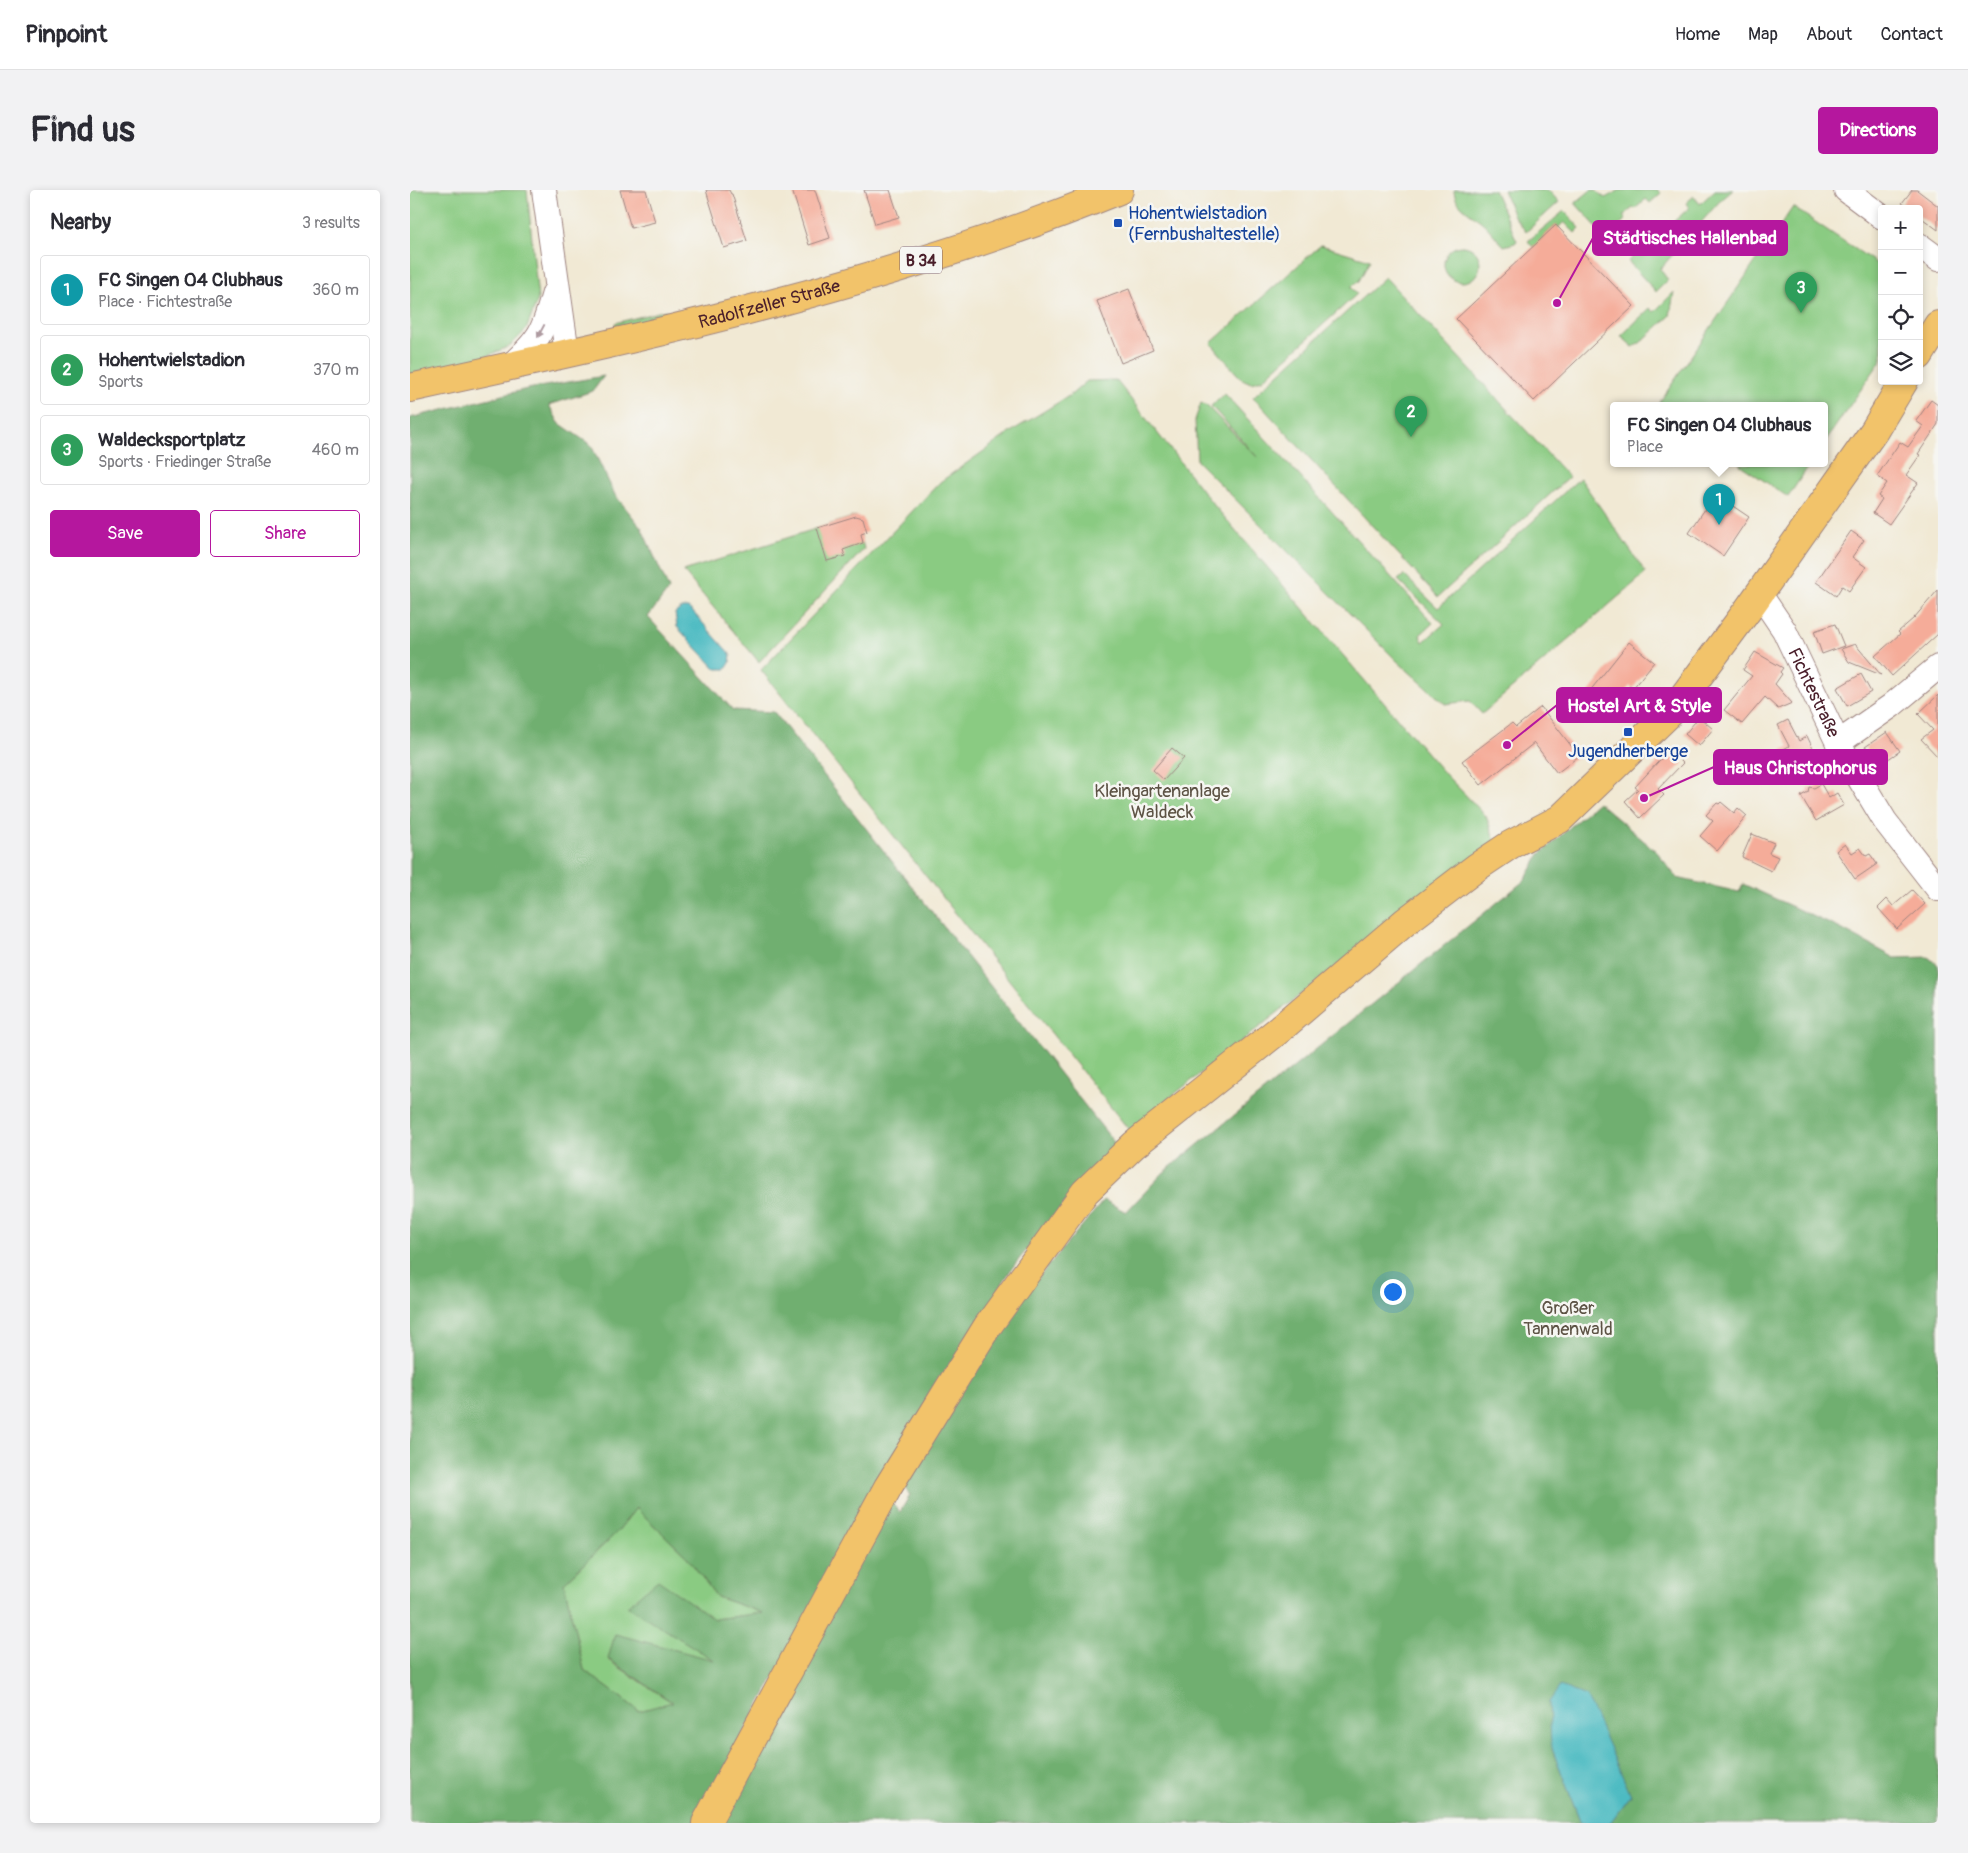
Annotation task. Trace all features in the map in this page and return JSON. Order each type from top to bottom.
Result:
[{"type":"main road","name":"Radolfzeller Straße","points":[[410,388],[681,327],[805,294],[899,267],[1052,217],[1120,190]]},
{"type":"main road","points":[[1923,349],[1938,325]]},
{"type":"main road","points":[[706,1823],[762,1721],[813,1622],[888,1488],[987,1328],[1085,1192],[1134,1145],[1280,1028],[1405,922],[1477,867],[1510,845],[1560,819],[1674,709],[1874,431],[1902,385]]},
{"type":"street","points":[[544,190],[556,287],[567,353]]},
{"type":"street","points":[[1846,190],[1878,214]]},
{"type":"street","points":[[1923,248],[1938,259]]},
{"type":"street","points":[[510,366],[533,346],[544,329],[556,287]]},
{"type":"street","name":"Fichtestraße","points":[[1759,592],[1784,630],[1838,743],[1885,821],[1938,889]]},
{"type":"street","points":[[1838,743],[1891,706],[1938,667]]},
{"type":"green space","points":[[410,190],[527,190],[538,299],[526,330],[510,346],[476,361],[410,374]]},
{"type":"green space","points":[[1454,190],[1494,190],[1517,241],[1504,246],[1481,221],[1461,206],[1457,201]]},
{"type":"green space","points":[[1503,190],[1548,190],[1559,202],[1526,232],[1514,216]]},
{"type":"green space","points":[[1591,190],[1595,190],[1605,198],[1620,190],[1658,190],[1661,193],[1650,203],[1646,199],[1635,209],[1633,208],[1623,216],[1626,219],[1608,235],[1605,231],[1602,233],[1575,203]]},
{"type":"green space","points":[[1715,190],[1733,190],[1719,202],[1660,269],[1668,280],[1656,292],[1628,261],[1641,249],[1644,252],[1649,248],[1645,244],[1654,236],[1663,246],[1679,231],[1672,223],[1689,208],[1686,203],[1694,196],[1700,204]]},
{"type":"green space","points":[[1793,207],[1878,264],[1878,365],[1828,437],[1828,402],[1660,402]]},
{"type":"green space","points":[[1564,211],[1580,228],[1575,233],[1564,222],[1558,228],[1556,225],[1533,247],[1528,241]]},
{"type":"green space","points":[[1321,245],[1370,260],[1359,281],[1351,287],[1357,294],[1262,380],[1251,383],[1242,379],[1211,343]]},
{"type":"green space","points":[[1462,246],[1469,247],[1475,251],[1479,257],[1479,271],[1475,277],[1469,281],[1462,282],[1455,281],[1449,277],[1445,271],[1444,264],[1445,257],[1449,251],[1455,247]]},
{"type":"green space","points":[[1385,277],[1569,477],[1438,597],[1253,397]]},
{"type":"green space","points":[[1674,292],[1670,316],[1640,343],[1633,347],[1621,336],[1650,308],[1654,312]]},
{"type":"green space","points":[[666,310],[665,316],[616,328],[615,323]]},
{"type":"green space","points":[[604,376],[593,391],[549,405],[559,423],[591,445],[615,495],[641,527],[669,589],[648,617],[733,710],[774,712],[1117,1146],[1089,1174],[1012,1268],[885,1473],[695,1823],[659,1823],[647,1820],[644,1823],[410,1823],[410,418],[527,389]],"holes":[[[636,1508],[687,1557],[717,1597],[763,1613],[714,1619],[658,1580],[627,1606],[714,1660],[615,1634],[608,1659],[672,1702],[639,1711],[584,1670],[564,1583],[617,1532]]]},
{"type":"green space","name":"Kleingartenanlage Waldeck","points":[[1116,380],[1213,504],[1446,775],[1486,816],[1495,841],[1129,1130],[761,670],[940,482],[1015,429],[1072,394],[1087,381]]},
{"type":"green space","points":[[1225,394],[1433,623],[1420,635],[1423,642],[1444,624],[1398,580],[1404,575],[1438,608],[1580,478],[1646,573],[1482,714],[1470,701],[1445,704],[1396,660],[1197,461],[1195,420],[1201,403],[1207,406],[1258,458],[1211,406]]},
{"type":"green space","points":[[1743,467],[1808,467],[1788,497]]},
{"type":"green space","points":[[856,516],[864,549],[759,662],[683,571]]},
{"type":"green space","name":"Großer Tannenwald","points":[[1598,802],[1657,852],[1677,878],[1739,892],[1743,884],[1841,929],[1895,958],[1928,957],[1938,965],[1938,1823],[1610,1823],[1631,1795],[1551,1746],[1581,1823],[720,1823],[889,1501],[900,1512],[910,1495],[900,1482],[970,1374],[1030,1287],[1104,1200],[1126,1212],[1163,1173],[1525,880],[1540,854]]},
{"type":"green space","points":[[636,1508],[687,1557],[717,1597],[764,1613],[714,1619],[716,1660],[608,1660],[673,1703],[639,1711],[584,1670],[564,1583],[617,1532]]},
{"type":"water","points":[[682,608],[688,608],[693,612],[731,655],[730,663],[726,669],[716,669],[677,627],[675,613]]},
{"type":"water","points":[[1560,1686],[1586,1696],[1631,1795],[1610,1823],[1581,1823],[1551,1746],[1549,1702]]},
{"type":"building","points":[[620,190],[646,190],[655,222],[631,228]]},
{"type":"building","points":[[706,190],[729,190],[747,241],[724,248]]},
{"type":"building","points":[[792,190],[815,190],[830,238],[809,245]]},
{"type":"building","points":[[864,190],[890,190],[899,217],[875,224]]},
{"type":"building","points":[[1912,190],[1917,190],[1938,206],[1938,230],[1923,219],[1923,205],[1905,205],[1902,203]]},
{"type":"building","points":[[1556,225],[1634,306],[1534,401],[1456,319]]},
{"type":"building","points":[[1129,289],[1153,350],[1121,363],[1097,301]]},
{"type":"building","points":[[1931,400],[1938,405],[1938,424],[1906,475],[1918,483],[1889,524],[1873,513],[1882,499],[1878,496],[1887,483],[1877,476],[1900,442],[1908,447],[1923,426],[1916,421]]},
{"type":"building","points":[[1715,494],[1749,517],[1723,556],[1689,533]]},
{"type":"building","points":[[856,516],[863,518],[867,532],[861,534],[863,543],[843,550],[845,556],[827,561],[817,528]]},
{"type":"building","points":[[1851,531],[1864,540],[1852,557],[1866,567],[1849,591],[1842,586],[1836,596],[1816,582]]},
{"type":"building","points":[[1938,590],[1938,634],[1892,676],[1875,656],[1900,634],[1898,632],[1914,618]]},
{"type":"building","points":[[1835,624],[1844,646],[1822,654],[1814,631]]},
{"type":"building","points":[[1629,642],[1654,662],[1633,688],[1630,686],[1610,709],[1589,692]]},
{"type":"building","points":[[1855,644],[1881,675],[1849,662],[1841,649]]},
{"type":"building","points":[[1755,652],[1783,668],[1780,672],[1782,674],[1775,684],[1792,703],[1778,709],[1765,697],[1742,724],[1724,710],[1752,676],[1743,670]]},
{"type":"building","points":[[1861,674],[1871,692],[1847,706],[1837,688]]},
{"type":"building","points":[[1938,695],[1938,757],[1921,739],[1933,730],[1918,714]]},
{"type":"building","points":[[1541,707],[1579,756],[1557,773],[1534,743],[1481,785],[1462,761],[1512,723],[1516,727]]},
{"type":"building","points":[[1699,717],[1713,729],[1699,746],[1685,734]]},
{"type":"building","points":[[1788,720],[1799,741],[1807,736],[1817,757],[1792,770],[1782,750],[1789,746],[1778,725]]},
{"type":"building","points":[[1887,732],[1900,751],[1878,766],[1865,747]]},
{"type":"building","points":[[1172,748],[1184,758],[1164,780],[1153,770]]},
{"type":"building","points":[[1669,750],[1683,763],[1658,789],[1664,795],[1640,818],[1625,801],[1638,789],[1635,787]]},
{"type":"building","points":[[1821,784],[1829,798],[1837,793],[1844,805],[1816,821],[1801,796],[1808,792],[1809,787],[1814,788]]},
{"type":"building","points":[[1721,802],[1734,813],[1738,808],[1747,816],[1717,851],[1700,836],[1713,821],[1706,815],[1717,803]]},
{"type":"building","points":[[1752,834],[1774,843],[1769,853],[1778,857],[1771,871],[1742,857]]},
{"type":"building","points":[[1845,844],[1852,853],[1860,848],[1866,856],[1870,854],[1877,864],[1855,879],[1836,851]]},
{"type":"building","points":[[1912,890],[1925,904],[1897,929],[1878,908],[1887,899],[1893,906]]},
{"type":"place","name":"Hohentwielstadion (Fernbushaltestelle)","points":[[1118,223]]},
{"type":"place","name":"Städtisches Hallenbad","points":[[1557,303]]},
{"type":"place","name":"Waldecksportplatz","points":[[1801,313]]},
{"type":"place","name":"Hohentwielstadion","points":[[1411,437]]},
{"type":"place","name":"FC Singen 04 Clubhaus","points":[[1719,525]]},
{"type":"place","name":"Jugendherberge","points":[[1628,732]]},
{"type":"place","name":"Hostel Art & Style","points":[[1507,745]]},
{"type":"place","name":"Haus Christophorus","points":[[1644,798]]}]
